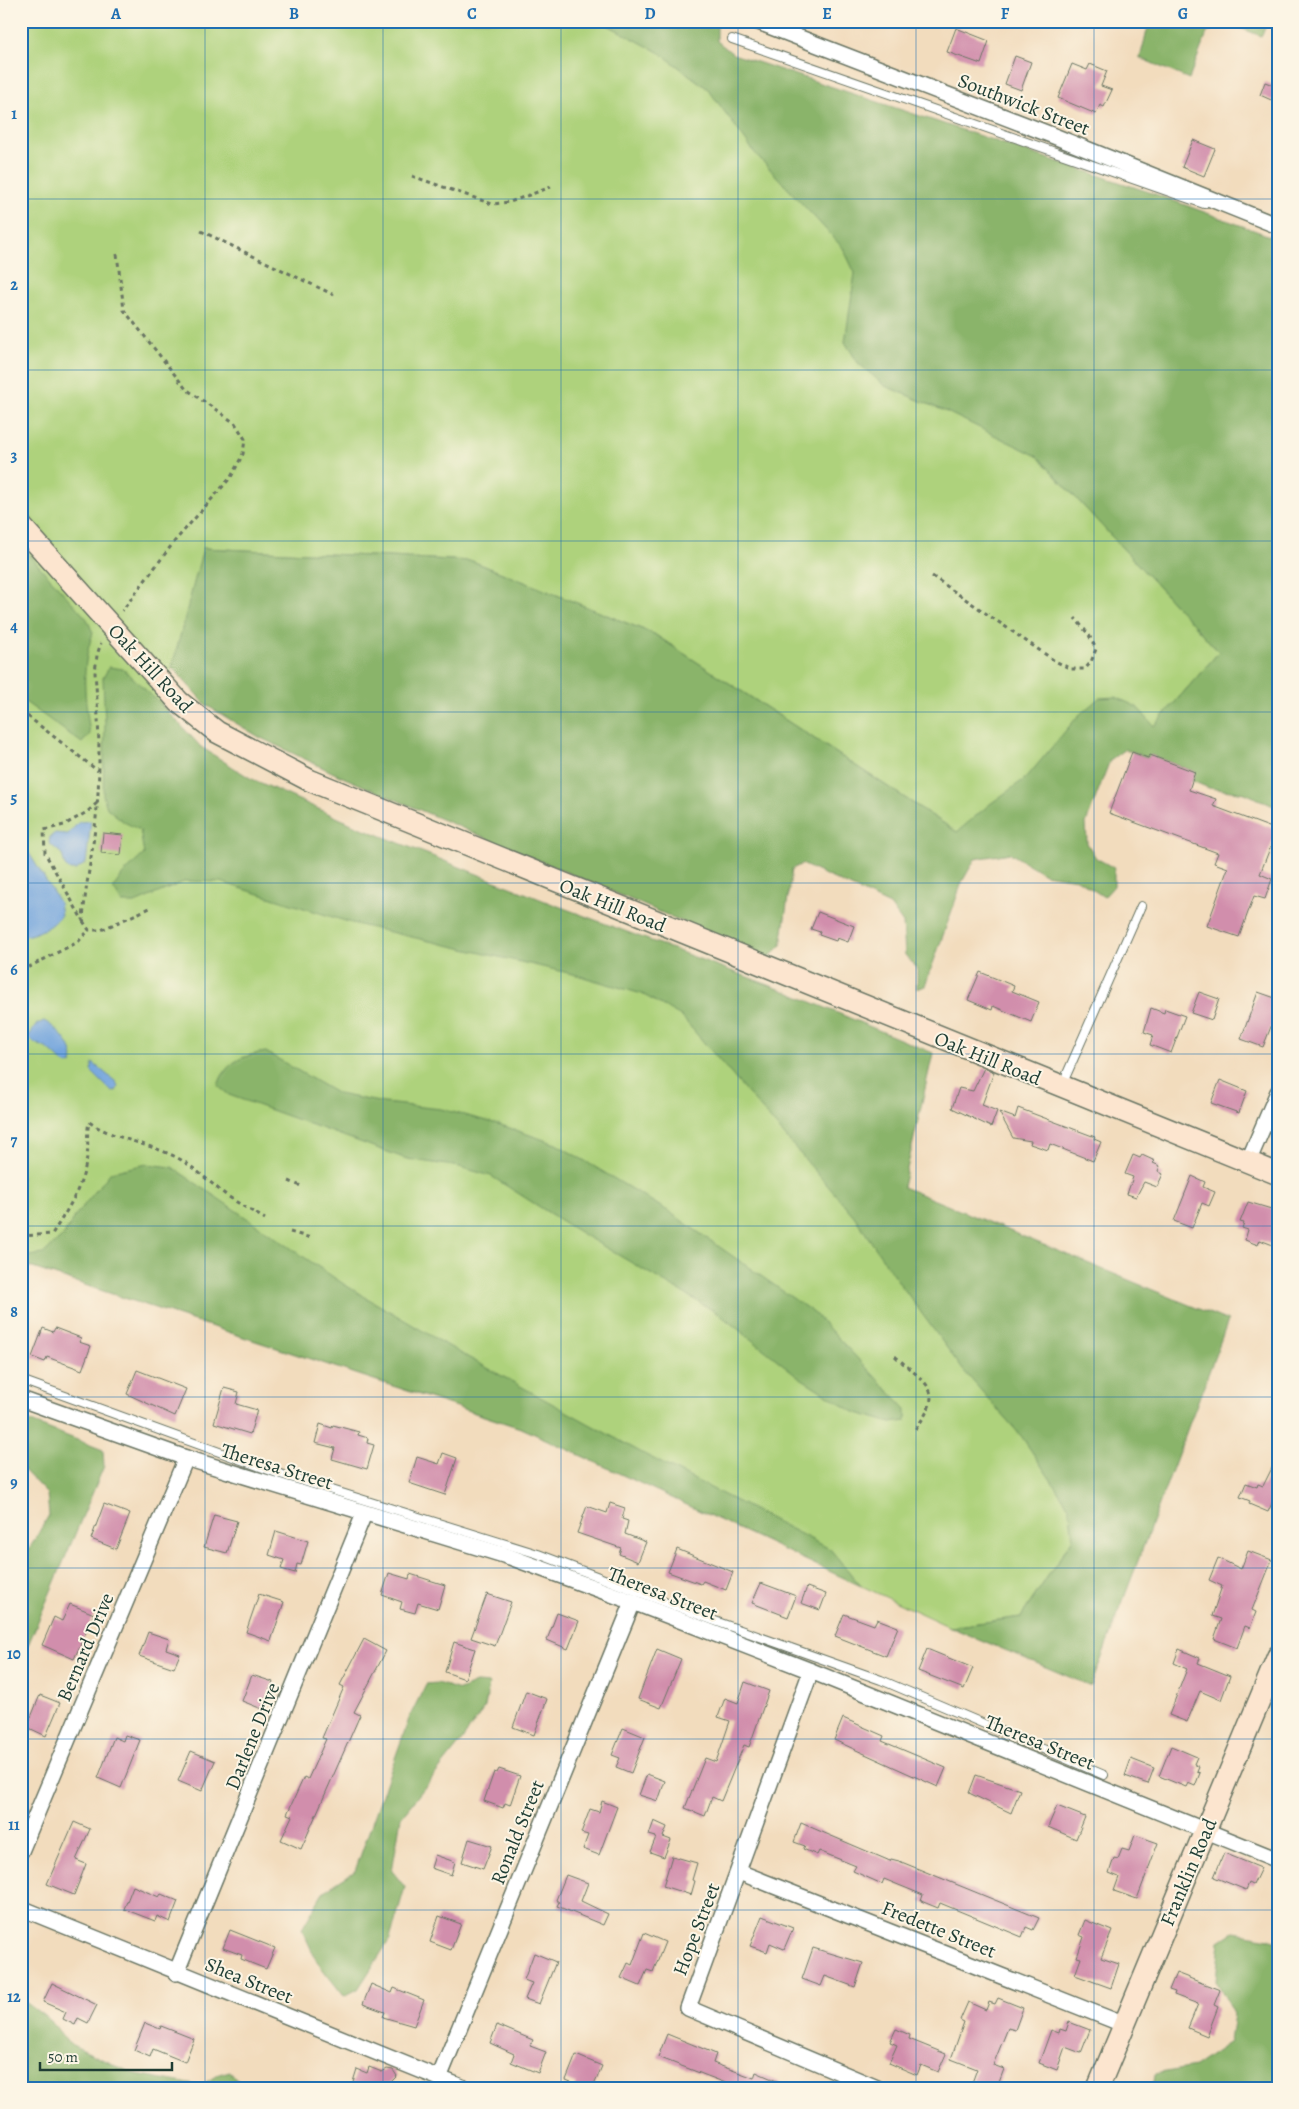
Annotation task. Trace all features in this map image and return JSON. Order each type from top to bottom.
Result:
[{"type":"street","name":"Southwick Street","points":[[756,21],[1278,226]]},
{"type":"street","name":"Oak Hill Road","points":[[21,526],[179,702],[217,732],[276,764],[309,780],[1278,1174]]},
{"type":"street","points":[[1248,1162],[1278,1092]]},
{"type":"street","name":"Theresa Street","points":[[21,1399],[186,1458],[364,1514],[510,1557],[811,1671],[1278,1860]]},
{"type":"street","name":"Bernard Drive","points":[[21,1851],[186,1458]]},
{"type":"street","name":"Darlene Drive","points":[[176,1973],[364,1514]]},
{"type":"street","name":"Ronald Street","points":[[439,2078],[632,1602]]},
{"type":"street","name":"Franklin Road","points":[[1098,2088],[1278,1656]]},
{"type":"street","name":"Hope Street","points":[[811,1671],[688,2008],[877,2088]]},
{"type":"street","name":"Fredette Street","points":[[739,1872],[1124,2025]]},
{"type":"street","name":"Shea Street","points":[[21,1908],[176,1973],[464,2088]]},
{"type":"lane","points":[[732,39],[1278,230]]},
{"type":"lane","points":[[1062,1087],[1141,906]]},
{"type":"lane","points":[[21,1380],[277,1474],[538,1554],[712,1620],[881,1680],[1104,1775]]},
{"type":"path","points":[[412,176],[492,204],[510,202],[551,187]]},
{"type":"path","points":[[201,231],[334,295]]},
{"type":"path","points":[[83,921],[97,803],[95,673],[97,655],[111,626],[179,534],[231,477],[243,454],[245,440],[235,424],[186,389],[124,310],[117,254]]},
{"type":"path","points":[[932,576],[1055,661],[1071,669],[1085,669],[1092,662],[1096,649],[1089,635],[1075,618]]},
{"type":"path","points":[[21,711],[98,771]]},
{"type":"path","points":[[89,930],[44,853],[44,830],[64,826],[88,812],[97,803]]},
{"type":"path","points":[[21,971],[78,942],[89,930],[101,930],[152,907]]},
{"type":"path","points":[[21,1236],[52,1234],[67,1210],[80,1182],[87,1156],[86,1138],[89,1122],[102,1131],[144,1143],[175,1157],[196,1170],[226,1194],[265,1219]]},
{"type":"path","points":[[289,1181],[303,1187]]},
{"type":"path","points":[[290,1232],[311,1238]]},
{"type":"path","points":[[895,1356],[929,1385],[932,1399],[927,1415],[913,1432]]},
{"type":"green space","points":[[21,21],[677,21],[966,379],[1219,652],[1154,726],[957,832],[654,634],[472,561],[204,548],[139,793],[694,984],[1087,1517],[1021,1617],[950,1627],[524,1429],[21,1264]]},
{"type":"green space","points":[[600,21],[717,21],[717,41],[733,54],[1155,194],[1278,239],[1278,808],[1245,793],[1209,788],[1192,781],[1195,772],[1150,755],[1148,758],[1125,749],[1110,760],[1086,823],[1087,843],[1096,858],[1114,868],[1114,886],[1104,897],[1077,879],[1045,874],[1010,853],[975,859],[962,882],[925,986],[917,989],[917,968],[905,955],[903,923],[890,905],[802,864],[792,869],[781,946],[768,958],[340,776],[259,737],[206,705],[172,667],[203,548],[472,561],[654,634],[957,832],[990,804],[1026,778],[1078,716],[1099,698],[1116,697],[1137,707],[1154,726],[1219,652],[1037,456],[947,412],[885,386],[858,363],[845,342],[855,273],[843,248],[754,152],[708,89],[660,53]]},
{"type":"green space","points":[[1145,21],[1269,21],[1261,36],[1225,22],[1207,33],[1189,79],[1140,58],[1148,27]]},
{"type":"green space","points":[[21,546],[87,619],[93,633],[85,671],[85,696],[90,734],[82,743],[21,699]]},
{"type":"green space","points":[[109,667],[123,669],[162,705],[201,747],[250,778],[354,825],[550,903],[790,993],[933,1053],[903,1187],[1228,1321],[1091,1686],[950,1627],[1021,1617],[1073,1538],[1069,1507],[1022,1437],[963,1370],[893,1274],[854,1216],[681,1016],[642,994],[573,974],[355,924],[221,882],[186,881],[135,903],[122,903],[113,888],[123,874],[144,854],[140,830],[124,822],[107,808],[103,795],[105,724],[103,678]]},
{"type":"green space","points":[[266,1052],[338,1094],[384,1103],[441,1109],[498,1124],[556,1144],[668,1211],[814,1313],[906,1409],[906,1421],[891,1423],[854,1412],[799,1377],[719,1314],[579,1232],[491,1176],[460,1167],[407,1159],[229,1095],[218,1086],[230,1065],[250,1055]]},
{"type":"green space","points":[[147,1164],[172,1167],[345,1285],[462,1354],[644,1454],[830,1549],[861,1586],[524,1429],[21,1264],[21,1257],[43,1254],[63,1236],[76,1215],[111,1172]]},
{"type":"green space","points":[[21,1418],[103,1450],[104,1466],[25,1652],[21,1681],[21,1563],[49,1515],[47,1494],[21,1467]]},
{"type":"green space","points":[[437,1683],[460,1690],[476,1683],[489,1684],[485,1707],[457,1747],[401,1817],[392,1871],[405,1887],[390,1939],[358,1989],[344,1996],[317,1962],[302,1929],[324,1891],[355,1871],[410,1716],[426,1684]]},
{"type":"green space","points":[[1234,1932],[1270,1938],[1278,1943],[1278,2088],[1153,2088],[1155,2074],[1194,2067],[1230,2042],[1234,2014],[1216,1980],[1220,1941]]},
{"type":"green space","points":[[21,1999],[51,2021],[68,2043],[132,2073],[200,2086],[219,2074],[230,2071],[244,2088],[21,2088]]},
{"type":"water","points":[[91,821],[86,863],[76,870],[70,870],[65,866],[62,854],[49,843],[50,837],[55,833],[68,834],[79,822]]},
{"type":"water","points":[[21,840],[59,902],[61,915],[43,930],[21,937]]},
{"type":"water","points":[[44,1021],[54,1028],[69,1045],[73,1057],[72,1063],[65,1064],[49,1050],[28,1037],[37,1024]]},
{"type":"water","points":[[93,1063],[116,1082],[118,1087],[116,1091],[112,1092],[91,1071]]},
{"type":"building","points":[[956,28],[989,41],[981,64],[947,52]]},
{"type":"building","points":[[1015,56],[1031,62],[1021,90],[1005,84]]},
{"type":"building","points":[[1072,64],[1087,70],[1090,64],[1107,71],[1101,86],[1112,90],[1104,107],[1100,105],[1096,114],[1058,98]]},
{"type":"building","points":[[1265,82],[1278,87],[1278,103],[1260,95]]},
{"type":"building","points":[[1193,140],[1215,149],[1204,176],[1182,167]]},
{"type":"building","points":[[1132,752],[1148,758],[1150,755],[1195,772],[1189,790],[1216,799],[1213,806],[1277,830],[1260,874],[1272,879],[1265,899],[1254,896],[1239,937],[1207,926],[1228,868],[1214,863],[1218,853],[1109,813]]},
{"type":"building","points":[[103,833],[123,835],[121,855],[101,853]]},
{"type":"building","points":[[818,912],[854,926],[848,942],[837,938],[836,941],[819,935],[820,932],[811,929]]},
{"type":"building","points":[[980,972],[1014,986],[1012,991],[1039,1002],[1031,1022],[993,1006],[992,1010],[968,1000]]},
{"type":"building","points":[[1199,992],[1219,999],[1212,1020],[1191,1013]]},
{"type":"building","points":[[1258,992],[1278,999],[1278,1009],[1263,1047],[1241,1039]]},
{"type":"building","points":[[1151,1008],[1164,1013],[1165,1009],[1185,1016],[1171,1053],[1150,1045],[1153,1035],[1144,1032]]},
{"type":"building","points":[[984,1068],[994,1072],[982,1105],[997,1111],[991,1127],[952,1108],[959,1088],[973,1091]]},
{"type":"building","points":[[1220,1080],[1247,1091],[1239,1113],[1211,1103]]},
{"type":"building","points":[[1018,1108],[1095,1137],[1094,1139],[1101,1142],[1093,1161],[1050,1144],[1048,1150],[1030,1144],[1031,1141],[1013,1138],[999,1112],[1015,1118]]},
{"type":"building","points":[[1133,1155],[1140,1158],[1142,1155],[1155,1161],[1153,1163],[1160,1166],[1158,1171],[1163,1174],[1157,1187],[1144,1182],[1136,1197],[1127,1194],[1133,1177],[1125,1174]]},
{"type":"building","points":[[1192,1176],[1205,1182],[1203,1187],[1215,1192],[1209,1206],[1202,1203],[1192,1228],[1174,1221]]},
{"type":"building","points":[[1248,1202],[1278,1211],[1278,1247],[1260,1240],[1258,1245],[1245,1240],[1248,1230],[1242,1228],[1244,1223],[1240,1222]]},
{"type":"building","points":[[43,1328],[53,1332],[55,1328],[81,1338],[79,1342],[91,1346],[82,1370],[47,1357],[45,1362],[32,1357]]},
{"type":"building","points":[[137,1370],[186,1389],[175,1416],[127,1394]]},
{"type":"building","points":[[224,1388],[239,1392],[236,1404],[257,1410],[250,1434],[214,1423]]},
{"type":"building","points":[[320,1424],[332,1428],[333,1425],[359,1432],[358,1435],[368,1438],[367,1443],[374,1445],[367,1469],[332,1459],[335,1448],[315,1443]]},
{"type":"building","points":[[443,1453],[457,1458],[445,1495],[409,1483],[417,1457],[439,1464]]},
{"type":"building","points":[[1278,1456],[1278,1490],[1268,1512],[1249,1504],[1250,1501],[1240,1497],[1246,1483],[1257,1487],[1258,1484],[1263,1486]]},
{"type":"building","points":[[610,1503],[625,1508],[622,1519],[628,1521],[625,1534],[646,1542],[638,1562],[619,1554],[621,1548],[577,1533],[587,1506],[607,1513]]},
{"type":"building","points":[[104,1504],[130,1514],[116,1549],[91,1539]]},
{"type":"building","points":[[214,1515],[237,1521],[227,1553],[204,1547]]},
{"type":"building","points":[[276,1531],[308,1541],[301,1565],[297,1564],[295,1573],[281,1569],[284,1560],[269,1555]]},
{"type":"building","points":[[677,1549],[733,1572],[726,1590],[703,1581],[701,1584],[668,1572]]},
{"type":"building","points":[[1248,1551],[1272,1560],[1252,1610],[1256,1612],[1250,1628],[1245,1626],[1237,1648],[1214,1639],[1221,1619],[1212,1616],[1222,1586],[1209,1580],[1218,1558],[1241,1569]]},
{"type":"building","points":[[389,1573],[409,1579],[410,1574],[445,1585],[438,1609],[418,1603],[415,1613],[400,1609],[402,1602],[382,1595]]},
{"type":"building","points":[[761,1583],[796,1596],[788,1617],[752,1603]]},
{"type":"building","points":[[807,1587],[826,1594],[820,1610],[801,1603]]},
{"type":"building","points":[[259,1594],[284,1602],[271,1641],[246,1632]]},
{"type":"building","points":[[487,1594],[511,1602],[495,1646],[471,1638]]},
{"type":"building","points":[[70,1604],[94,1614],[74,1659],[42,1645],[54,1617],[62,1621]]},
{"type":"building","points":[[557,1613],[579,1621],[568,1649],[547,1640]]},
{"type":"building","points":[[844,1614],[874,1625],[877,1619],[898,1627],[886,1656],[835,1636]]},
{"type":"building","points":[[148,1632],[169,1639],[166,1649],[180,1654],[174,1668],[139,1656]]},
{"type":"building","points":[[364,1639],[386,1651],[354,1712],[360,1715],[301,1849],[281,1840],[292,1816],[287,1814],[304,1777],[308,1779],[326,1739],[322,1738],[344,1687],[340,1685]]},
{"type":"building","points":[[454,1642],[475,1649],[465,1679],[445,1672]]},
{"type":"building","points":[[657,1649],[681,1659],[661,1708],[638,1699]]},
{"type":"building","points":[[927,1649],[973,1668],[964,1689],[918,1671]]},
{"type":"building","points":[[1179,1649],[1200,1658],[1198,1663],[1230,1676],[1221,1700],[1200,1691],[1187,1722],[1169,1715],[1187,1669],[1174,1663]]},
{"type":"building","points":[[252,1675],[273,1682],[262,1709],[242,1701]]},
{"type":"building","points":[[745,1682],[769,1691],[749,1747],[744,1745],[721,1801],[712,1797],[705,1816],[685,1808],[705,1758],[716,1762],[730,1721],[718,1717],[725,1698],[738,1703]]},
{"type":"building","points":[[526,1691],[547,1699],[534,1735],[513,1727]]},
{"type":"building","points":[[40,1695],[60,1703],[46,1736],[27,1727]]},
{"type":"building","points":[[843,1718],[884,1736],[882,1741],[946,1768],[938,1787],[834,1740]]},
{"type":"building","points":[[623,1728],[645,1737],[631,1773],[616,1767],[620,1758],[612,1755]]},
{"type":"building","points":[[125,1735],[140,1740],[121,1788],[98,1778],[114,1737],[123,1741]]},
{"type":"building","points":[[1171,1746],[1197,1757],[1194,1764],[1199,1767],[1197,1772],[1200,1773],[1195,1786],[1188,1783],[1186,1787],[1159,1776]]},
{"type":"building","points":[[191,1751],[215,1761],[202,1791],[178,1781]]},
{"type":"building","points":[[1131,1759],[1154,1768],[1148,1784],[1125,1776]]},
{"type":"building","points":[[499,1769],[520,1776],[510,1805],[505,1803],[503,1808],[484,1801],[494,1772],[497,1773]]},
{"type":"building","points":[[647,1774],[665,1781],[658,1801],[639,1795]]},
{"type":"building","points":[[976,1775],[1020,1790],[1011,1813],[969,1793]]},
{"type":"building","points":[[602,1801],[617,1807],[599,1855],[583,1849],[588,1835],[581,1833],[590,1809],[599,1812]]},
{"type":"building","points":[[1057,1806],[1085,1817],[1076,1839],[1048,1827]]},
{"type":"building","points":[[654,1821],[667,1827],[663,1837],[671,1840],[664,1857],[650,1852],[656,1837],[649,1835]]},
{"type":"building","points":[[74,1822],[90,1829],[76,1860],[86,1864],[74,1895],[47,1884]]},
{"type":"building","points":[[801,1823],[890,1861],[891,1859],[899,1861],[1039,1918],[1033,1930],[1026,1927],[1022,1937],[940,1903],[938,1908],[921,1901],[923,1895],[884,1879],[882,1884],[853,1871],[856,1866],[819,1851],[817,1855],[803,1849],[805,1846],[794,1842]]},
{"type":"building","points":[[1135,1835],[1158,1843],[1137,1899],[1114,1891],[1119,1877],[1109,1873],[1114,1858],[1118,1859],[1122,1849],[1129,1851]]},
{"type":"building","points":[[469,1839],[492,1846],[483,1869],[462,1862]]},
{"type":"building","points":[[1224,1853],[1261,1868],[1253,1885],[1249,1883],[1246,1890],[1214,1877]]},
{"type":"building","points":[[435,1855],[455,1862],[451,1875],[431,1868]]},
{"type":"building","points":[[672,1856],[697,1863],[692,1880],[695,1881],[691,1895],[663,1886]]},
{"type":"building","points":[[566,1875],[588,1883],[581,1901],[608,1914],[603,1925],[557,1906],[559,1902],[556,1900]]},
{"type":"building","points":[[133,1886],[159,1897],[161,1894],[178,1901],[170,1922],[157,1916],[155,1921],[124,1909]]},
{"type":"building","points":[[439,1916],[461,1924],[451,1950],[430,1942]]},
{"type":"building","points":[[762,1916],[793,1928],[784,1949],[770,1943],[767,1952],[750,1946]]},
{"type":"building","points":[[1085,1920],[1112,1931],[1101,1958],[1119,1964],[1111,1988],[1075,1975],[1081,1958],[1077,1957],[1084,1937],[1079,1935]]},
{"type":"building","points":[[230,1930],[275,1948],[266,1969],[241,1959],[242,1955],[223,1948]]},
{"type":"building","points":[[644,1933],[665,1942],[653,1972],[647,1970],[640,1986],[621,1978],[628,1963],[632,1965]]},
{"type":"building","points":[[813,1948],[863,1963],[855,1987],[825,1976],[821,1986],[802,1979]]},
{"type":"building","points":[[534,1953],[556,1962],[539,2004],[525,1999],[532,1983],[524,1980]]},
{"type":"building","points":[[1176,1973],[1220,1990],[1214,2005],[1218,2007],[1207,2036],[1188,2028],[1198,2004],[1174,1995],[1175,1992],[1169,1990]]},
{"type":"building","points":[[52,1983],[97,2005],[88,2023],[78,2018],[75,2025],[63,2019],[66,2012],[43,2002]]},
{"type":"building","points":[[371,1984],[392,1993],[394,1988],[424,2000],[414,2026],[383,2017],[385,2012],[363,2004]]},
{"type":"building","points":[[998,1998],[1023,2008],[1015,2030],[1008,2028],[993,2065],[1004,2069],[997,2088],[970,2088],[977,2069],[951,2059],[964,2022],[960,2020],[968,2002],[986,2010],[989,2002],[995,2004]]},
{"type":"building","points":[[1069,2022],[1090,2030],[1081,2053],[1065,2047],[1057,2070],[1039,2063],[1051,2030],[1059,2033],[1060,2029],[1066,2031]]},
{"type":"building","points":[[145,2023],[160,2029],[161,2026],[194,2039],[185,2062],[153,2049],[150,2057],[134,2050]]},
{"type":"building","points":[[497,2025],[533,2040],[530,2046],[546,2052],[538,2073],[511,2062],[514,2054],[490,2043]]},
{"type":"building","points":[[896,2029],[910,2035],[909,2039],[946,2054],[938,2072],[921,2065],[917,2075],[889,2063],[897,2045],[890,2042]]},
{"type":"building","points":[[667,2034],[716,2054],[713,2063],[754,2078],[756,2072],[793,2088],[729,2088],[731,2085],[658,2057]]},
{"type":"building","points":[[576,2055],[602,2066],[593,2088],[574,2088],[576,2084],[566,2080]]},
{"type":"building","points":[[369,2067],[382,2072],[387,2069],[393,2070],[397,2076],[390,2083],[382,2083],[380,2088],[351,2088],[357,2069],[367,2073]]}]
